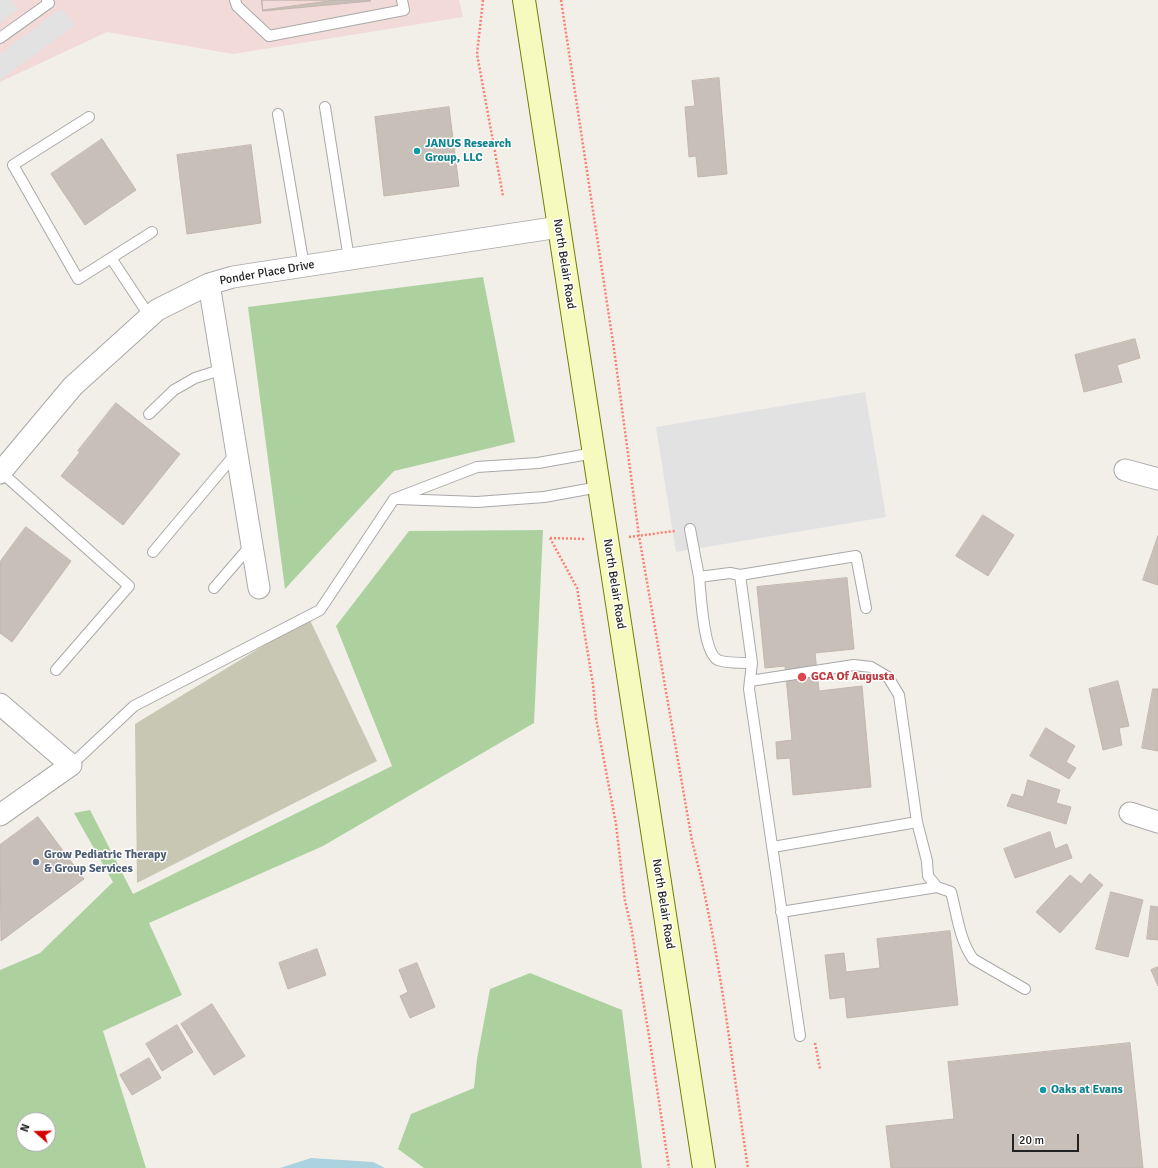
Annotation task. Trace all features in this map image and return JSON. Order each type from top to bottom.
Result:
[{"type":"main road","name":"North Belair Road","points":[[524,0],[704,1168]]},
{"type":"street","name":"Ponder Place Drive","points":[[0,472],[73,386],[157,310],[209,284],[233,277],[559,227]]},
{"type":"street","points":[[209,284],[259,588]]},
{"type":"street","points":[[1125,470],[1158,479]]},
{"type":"street","points":[[0,705],[71,765],[0,815]]},
{"type":"street","points":[[1130,813],[1158,822]]},
{"type":"lane","points":[[0,38],[49,3],[47,0]]},
{"type":"lane","points":[[235,0],[237,6],[269,36],[404,10],[402,0]]},
{"type":"lane","points":[[325,107],[349,259]]},
{"type":"lane","points":[[278,114],[304,266]]},
{"type":"lane","points":[[89,117],[13,165],[78,279],[152,232]]},
{"type":"lane","points":[[111,258],[150,317]]},
{"type":"lane","points":[[149,414],[174,390],[195,378],[223,369]]},
{"type":"lane","points":[[153,552],[237,452]]},
{"type":"lane","points":[[71,765],[134,706],[320,610],[394,499],[478,467],[538,463],[594,453]]},
{"type":"lane","points":[[0,472],[129,586],[56,670]]},
{"type":"lane","points":[[394,499],[477,502],[544,497],[599,487]]},
{"type":"lane","points":[[690,529],[699,577],[706,638],[711,653],[718,660],[752,663]]},
{"type":"lane","points":[[214,588],[252,544]]},
{"type":"lane","points":[[699,577],[730,573],[740,575],[856,556],[866,608]]},
{"type":"lane","points":[[740,575],[752,663],[750,689],[774,847],[781,912],[800,1036]]},
{"type":"lane","points":[[750,681],[854,665],[872,667],[888,677],[899,695],[917,822],[927,861],[928,876],[937,887]]},
{"type":"lane","points":[[774,847],[917,822]]},
{"type":"lane","points":[[781,912],[937,887],[951,892],[962,939],[973,958],[1025,989]]},
{"type":"path","points":[[483,0],[477,54],[503,196]]},
{"type":"path","points":[[561,0],[614,349],[639,536],[692,841],[703,882],[712,926],[748,1168]]},
{"type":"path","points":[[648,535],[690,529]]},
{"type":"path","points":[[607,540],[550,538],[577,588],[593,684],[596,718],[616,824],[625,901],[631,926],[669,1168]]},
{"type":"path","points":[[814,1042],[820,1069]]},
{"type":"shaded area","points":[[0,0],[459,0],[463,17],[233,54],[107,32],[0,82]]},
{"type":"shaded area","points":[[0,0],[12,0],[18,9],[0,23]]},
{"type":"shaded area","points":[[62,8],[75,25],[0,80],[0,54]]},
{"type":"shaded area","points":[[865,392],[886,517],[676,552],[656,427]]},
{"type":"shaded area","points":[[309,618],[377,761],[137,883],[135,724]]},
{"type":"green space","points":[[483,277],[515,442],[394,471],[285,589],[248,307]]},
{"type":"green space","points":[[543,530],[534,723],[323,846],[149,923],[182,995],[103,1031],[146,1168],[0,1168],[0,970],[40,953],[113,882],[74,813],[90,810],[133,894],[392,766],[336,626],[409,531]]},
{"type":"green space","points":[[530,973],[622,1010],[642,1168],[424,1168],[398,1149],[411,1114],[474,1088],[477,1059],[490,989]]},
{"type":"water","points":[[311,1158],[373,1162],[385,1168],[280,1168]]},
{"type":"building","points":[[262,0],[370,0],[371,1],[263,11]]},
{"type":"building","points":[[262,0],[336,0],[263,10]]},
{"type":"building","points":[[719,78],[727,174],[698,177],[696,156],[689,157],[685,107],[695,106],[692,81]]},
{"type":"building","name":"JANUS Research Group, LLC","points":[[449,107],[459,186],[384,196],[375,117]]},
{"type":"building","points":[[102,139],[136,190],[85,225],[51,174]]},
{"type":"building","points":[[251,145],[261,223],[187,234],[177,155]]},
{"type":"building","points":[[1135,339],[1140,358],[1117,365],[1122,382],[1084,392],[1075,355]]},
{"type":"building","points":[[116,403],[180,454],[123,525],[61,476],[80,452],[78,451]]},
{"type":"building","points":[[983,515],[1014,535],[988,576],[956,556]]},
{"type":"building","points":[[26,527],[71,561],[12,642],[0,633],[0,562]]},
{"type":"building","points":[[1158,536],[1158,585],[1143,580]]},
{"type":"building","name":"GCA Of Augusta","points":[[847,578],[854,649],[815,653],[819,691],[862,686],[871,787],[793,795],[790,758],[777,759],[776,742],[792,740],[785,666],[765,668],[757,587]]},
{"type":"building","points":[[1118,681],[1129,726],[1119,728],[1122,745],[1103,750],[1089,689]]},
{"type":"building","points":[[1153,689],[1158,689],[1158,751],[1142,748]]},
{"type":"building","points":[[1046,728],[1075,746],[1066,762],[1076,768],[1069,779],[1030,756]]},
{"type":"building","points":[[1028,780],[1060,790],[1056,803],[1071,807],[1066,824],[1007,806],[1012,794],[1023,797]]},
{"type":"building","name":"Grow Pediatric Therapy & Group Services","points":[[38,817],[84,879],[1,941],[0,845]]},
{"type":"building","points":[[1050,832],[1055,849],[1067,844],[1072,858],[1015,878],[1004,849]]},
{"type":"building","points":[[1090,874],[1103,885],[1060,933],[1036,912],[1070,875],[1081,884]]},
{"type":"building","points":[[1111,892],[1143,900],[1128,957],[1096,949]]},
{"type":"building","points":[[1151,906],[1158,907],[1158,940],[1147,939]]},
{"type":"building","points":[[950,931],[958,1005],[847,1018],[845,997],[830,999],[825,955],[844,953],[846,972],[880,968],[877,939]]},
{"type":"building","points":[[317,949],[326,975],[288,989],[279,963]]},
{"type":"building","points":[[417,963],[435,1007],[410,1018],[400,996],[408,992],[399,970]]},
{"type":"building","points":[[1158,967],[1158,986],[1151,970]]},
{"type":"building","points":[[212,1004],[245,1056],[214,1075],[181,1024]]},
{"type":"building","points":[[177,1025],[193,1052],[162,1071],[146,1044]]},
{"type":"building","name":"Oaks at Evans","points":[[1130,1043],[1143,1168],[891,1168],[886,1126],[954,1119],[948,1062]]},
{"type":"building","points":[[149,1058],[161,1078],[132,1095],[120,1075]]},
{"type":"place","name":"JANUS Research Group, LLC","points":[[417,151]]},
{"type":"place","name":"GCA Of Augusta","points":[[802,677]]},
{"type":"place","name":"Grow Pediatric Therapy & Group Services","points":[[36,862]]},
{"type":"place","name":"Oaks at Evans","points":[[1043,1090]]}]
